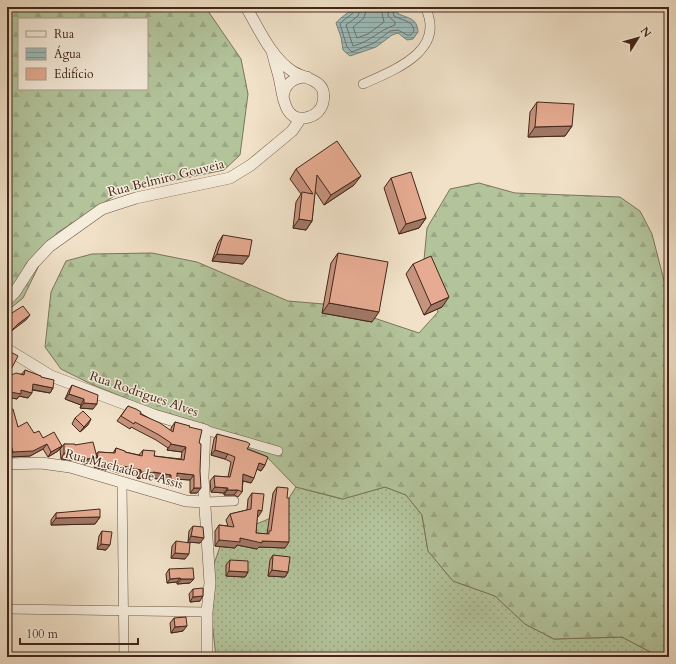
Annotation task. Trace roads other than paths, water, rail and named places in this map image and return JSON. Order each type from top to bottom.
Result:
[{"type":"street","points":[[246,7],[272,51],[292,71],[313,79],[322,88],[324,100],[322,106],[314,115],[309,118],[300,118],[291,114],[287,110],[272,51]]},
{"type":"street","points":[[363,84],[395,70],[413,59],[426,45],[430,32],[429,15],[425,7]]},
{"type":"street","points":[[283,98],[284,92],[290,82],[295,79],[307,77]]},
{"type":"street","name":"Rua Belmiro Gouveia","points":[[7,300],[15,292],[33,264],[50,246],[102,209],[136,198],[230,178],[251,165],[292,131],[300,118]]},
{"type":"street","name":"Rua Rodrigues Alves","points":[[7,349],[51,376],[154,415],[278,451]]},
{"type":"street","points":[[205,430],[203,477],[210,583],[207,612],[207,657]]},
{"type":"street","name":"Rua Machado de Assis","points":[[7,464],[41,463],[70,467],[186,501],[234,501]]},
{"type":"street","points":[[122,482],[124,657]]},
{"type":"street","points":[[7,609],[207,612]]},
{"type":"water","points":[[352,7],[398,7],[397,13],[414,21],[418,32],[413,39],[407,40],[398,33],[392,35],[376,47],[350,56],[343,50],[341,37],[336,23]]}]
